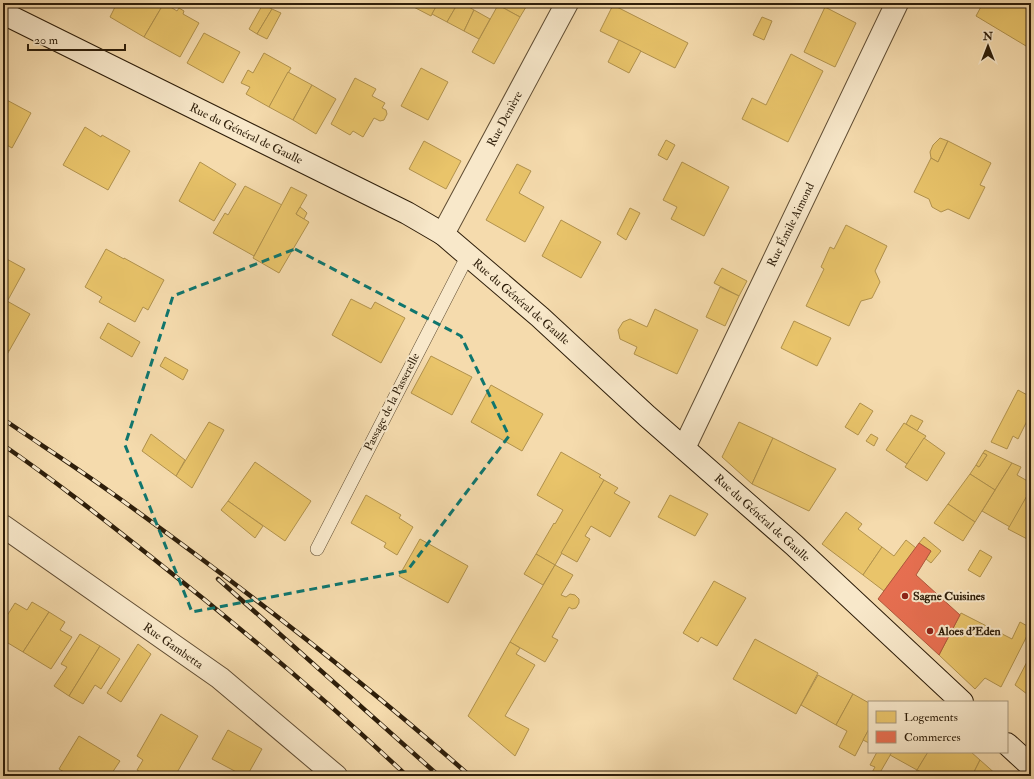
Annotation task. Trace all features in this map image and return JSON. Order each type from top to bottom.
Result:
[{"type":"street","name":"Rue Denière","points":[[443,234],[567,3]]},
{"type":"street","name":"Rue Émile Aimond","points":[[684,448],[897,3]]},
{"type":"street","name":"Rue du Général de Gaulle","points":[[3,13],[407,213],[443,234],[540,318],[707,470],[794,545],[961,701]]},
{"type":"street","name":"Rue Gambetta","points":[[3,526],[220,678],[336,776]]},
{"type":"street","points":[[1008,745],[1031,766]]},
{"type":"lane","name":"Passage de la Passerelle","points":[[317,549],[468,255]]},
{"type":"highlighted area","points":[[295,249],[461,336],[509,436],[407,571],[192,612],[125,445],[173,296]]},
{"type":"building: Logements","points":[[117,3],[152,3],[161,8],[144,37],[110,17]]},
{"type":"building: Logements","points":[[152,3],[164,3],[161,8]]},
{"type":"building: Logements","points":[[164,3],[177,11],[179,8],[184,11],[183,14],[199,23],[180,57],[144,37]]},
{"type":"building: Logements","points":[[406,3],[438,3],[431,16]]},
{"type":"building: Logements","points":[[438,3],[458,3],[447,22],[432,14]]},
{"type":"building: Logements","points":[[458,3],[462,3],[474,10],[464,31],[447,22]]},
{"type":"building: Logements","points":[[499,3],[518,3],[526,7],[520,17],[498,5]]},
{"type":"building: Logements","points":[[983,3],[1001,3],[1006,6],[1008,3],[1031,3],[1031,49],[976,16]]},
{"type":"building: Logements","points":[[263,4],[272,9],[257,34],[249,29]]},
{"type":"building: Logements","points":[[498,5],[520,17],[494,64],[472,52]]},
{"type":"building: Logements","points":[[613,5],[688,43],[675,68],[600,31]]},
{"type":"building: Logements","points":[[825,7],[856,23],[835,67],[804,52]]},
{"type":"building: Logements","points":[[272,9],[281,13],[267,39],[257,34]]},
{"type":"building: Logements","points":[[474,10],[490,19],[479,39],[464,31]]},
{"type":"building: Logements","points":[[762,17],[772,21],[764,40],[753,35]]},
{"type":"building: Logements","points":[[204,33],[240,52],[223,83],[187,63]]},
{"type":"building: Logements","points":[[619,40],[641,51],[629,73],[608,62]]},
{"type":"building: Logements","points":[[264,53],[291,68],[269,107],[246,94],[250,87],[241,83],[248,70],[253,73]]},
{"type":"building: Logements","points":[[791,54],[823,71],[788,142],[742,119],[752,98],[766,105]]},
{"type":"building: Logements","points":[[421,68],[448,82],[428,120],[401,106]]},
{"type":"building: Logements","points":[[288,72],[312,85],[293,120],[269,107]]},
{"type":"building: Logements","points":[[355,78],[376,89],[372,96],[385,103],[382,108],[386,110],[387,114],[384,120],[380,121],[374,118],[363,137],[353,131],[350,135],[331,124]]},
{"type":"building: Logements","points":[[312,85],[336,99],[316,134],[293,120]]},
{"type":"building: Logements","points":[[3,98],[31,113],[12,148],[3,143]]},
{"type":"building: Logements","points":[[85,127],[101,137],[102,135],[130,151],[108,190],[63,165]]},
{"type":"building: Logements","points":[[940,138],[948,141],[938,162],[931,158],[930,152],[933,145]]},
{"type":"building: Logements","points":[[666,140],[675,145],[667,160],[658,155]]},
{"type":"building: Logements","points":[[424,141],[461,161],[446,189],[409,169]]},
{"type":"building: Logements","points":[[948,141],[991,163],[980,185],[985,187],[969,219],[948,209],[941,212],[932,207],[929,199],[914,192],[931,158],[938,162]]},
{"type":"building: Logements","points":[[200,162],[236,184],[214,221],[179,201]]},
{"type":"building: Logements","points":[[682,162],[729,187],[704,236],[671,219],[677,207],[663,200]]},
{"type":"building: Logements","points":[[517,164],[531,171],[519,193],[544,207],[525,242],[486,220]]},
{"type":"building: Logements","points":[[245,186],[282,205],[254,256],[213,233],[225,213],[228,215]]},
{"type":"building: Logements","points":[[291,187],[307,195],[296,214],[309,222],[279,273],[253,258]]},
{"type":"building: Logements","points":[[300,207],[307,213],[304,219],[296,214]]},
{"type":"building: Logements","points":[[630,208],[640,213],[626,240],[617,234]]},
{"type":"building: Logements","points":[[561,220],[601,242],[581,278],[542,256]]},
{"type":"building: Logements","points":[[846,225],[887,246],[875,271],[880,282],[872,298],[861,301],[849,326],[806,306],[824,269],[821,267],[830,247],[834,249]]},
{"type":"building: Logements","points":[[106,249],[164,280],[148,310],[143,307],[135,322],[99,302],[102,297],[85,287]]},
{"type":"building: Logements","points":[[3,257],[25,269],[3,309]]},
{"type":"building: Logements","points":[[722,268],[747,281],[739,296],[714,283]]},
{"type":"building: Logements","points":[[720,287],[739,296],[725,326],[706,317]]},
{"type":"building: Logements","points":[[351,299],[371,309],[375,302],[405,318],[381,363],[332,335]]},
{"type":"building: Logements","points":[[7,301],[30,314],[9,351],[3,346],[3,309]]},
{"type":"building: Logements","points":[[655,309],[698,330],[677,374],[634,354],[637,347],[620,339],[618,330],[623,322],[630,319],[647,327]]},
{"type":"building: Logements","points":[[794,321],[831,338],[817,366],[781,348]]},
{"type":"building: Logements","points":[[108,323],[140,342],[132,357],[100,338]]},
{"type":"building: Logements","points":[[3,346],[9,351],[4,360],[3,359]]},
{"type":"building: Logements","points":[[431,356],[472,377],[452,415],[411,393]]},
{"type":"building: Logements","points":[[165,357],[188,370],[183,380],[160,366]]},
{"type":"building: Logements","points":[[491,385],[543,414],[522,451],[471,422]]},
{"type":"building: Logements","points":[[1018,390],[1031,397],[1031,413],[1018,439],[1013,436],[1007,449],[991,442]]},
{"type":"building: Logements","points":[[860,403],[873,411],[858,435],[845,427]]},
{"type":"building: Logements","points":[[911,415],[923,421],[917,431],[906,424]]},
{"type":"building: Logements","points":[[209,422],[224,430],[192,488],[176,476]]},
{"type":"building: Logements","points":[[739,422],[773,438],[752,484],[722,457]]},
{"type":"building: Logements","points":[[904,423],[926,436],[907,464],[886,450]]},
{"type":"building: Logements","points":[[151,434],[185,460],[176,476],[142,451]]},
{"type":"building: Logements","points":[[871,434],[878,438],[874,446],[866,441]]},
{"type":"building: Logements","points":[[773,438],[836,469],[809,511],[752,484]]},
{"type":"building: Logements","points":[[924,438],[945,453],[927,481],[905,467]]},
{"type":"building: Logements","points":[[985,450],[1012,463],[995,490],[970,474],[976,465],[979,467],[987,455],[983,453]]},
{"type":"building: Logements","points":[[561,452],[601,475],[599,477],[604,480],[555,565],[536,554],[563,510],[537,495]]},
{"type":"building: Logements","points":[[983,453],[987,455],[979,467],[976,465]]},
{"type":"building: Logements","points":[[255,462],[311,501],[285,541],[228,501]]},
{"type":"building: Logements","points":[[1012,463],[1021,467],[1017,475],[1031,483],[1031,489],[1010,527],[982,511]]},
{"type":"building: Logements","points":[[970,474],[995,490],[975,522],[948,504]]},
{"type":"building: Logements","points":[[604,480],[618,488],[614,493],[630,502],[610,537],[591,526],[585,536],[590,539],[577,562],[561,553]]},
{"type":"building: Logements","points":[[1028,494],[1031,495],[1031,541],[1008,529]]},
{"type":"building: Logements","points":[[366,495],[401,515],[399,518],[413,527],[397,555],[384,547],[386,543],[351,523]]},
{"type":"building: Logements","points":[[670,495],[708,514],[695,536],[658,517]]},
{"type":"building: Logements","points":[[228,501],[263,526],[255,538],[221,510]]},
{"type":"building: Logements","points":[[948,504],[975,522],[963,541],[934,523]]},
{"type":"building: Logements","points":[[846,512],[862,524],[858,529],[882,547],[863,575],[822,544]]},
{"type":"building: Logements","points":[[924,537],[941,551],[931,563],[926,559],[931,551],[919,543]]},
{"type":"building: Logements","points":[[420,539],[468,566],[448,603],[399,576]]},
{"type":"building: Logements","points":[[906,540],[916,548],[884,591],[863,575],[882,547],[894,556]]},
{"type":"building: Logements","points":[[980,550],[992,557],[980,577],[968,570]]},
{"type":"building: Logements","points":[[536,554],[555,565],[543,585],[524,574]]},
{"type":"building: Logements","points":[[555,565],[573,575],[561,595],[566,597],[570,594],[575,595],[579,599],[579,603],[576,608],[572,609],[569,607],[552,637],[558,640],[545,662],[510,642]]},
{"type":"building: Logements","points":[[714,581],[746,598],[717,646],[701,637],[698,642],[683,633]]},
{"type":"building: Logements","points":[[32,602],[49,612],[23,652],[3,640],[3,622],[15,603],[27,610]]},
{"type":"building: Logements","points":[[49,612],[65,622],[60,630],[72,637],[51,669],[23,652]]},
{"type":"building: Logements","points":[[961,613],[1012,639],[1020,622],[1031,628],[1001,687],[985,678],[975,689],[939,655]]},
{"type":"building: Logements","points":[[80,634],[100,646],[69,696],[54,686],[67,667],[61,664]]},
{"type":"building: Logements","points":[[755,639],[818,673],[796,714],[733,679]]},
{"type":"building: Logements","points":[[510,642],[520,648],[516,654],[535,665],[505,716],[529,729],[515,756],[468,716]]},
{"type":"building: Logements","points":[[138,644],[151,654],[121,702],[107,693]]},
{"type":"building: Logements","points":[[100,646],[120,659],[101,689],[95,685],[83,704],[69,696]]},
{"type":"building: Logements","points":[[1031,654],[1031,697],[1015,685]]},
{"type":"building: Logements","points":[[818,675],[853,694],[836,725],[801,705]]},
{"type":"building: Logements","points":[[853,694],[868,702],[868,731],[855,756],[839,747],[847,731],[836,725]]},
{"type":"building: Logements","points":[[161,714],[198,736],[175,776],[147,776],[137,770],[143,760],[137,756]]},
{"type":"building: Logements","points":[[228,730],[262,749],[247,776],[244,776],[212,759]]},
{"type":"building: Logements","points":[[868,731],[868,742],[863,740]]},
{"type":"building: Logements","points":[[79,736],[120,761],[110,776],[71,776],[59,769]]},
{"type":"building: Logements","points":[[876,753],[891,753],[878,776],[870,776],[875,767],[870,765]]},
{"type":"building: Logements","points":[[891,753],[927,753],[917,770],[890,755]]},
{"type":"building: Logements","points":[[927,753],[972,753],[980,760],[972,776],[928,776],[917,770]]},
{"type":"building: Logements","points":[[980,760],[998,776],[972,776]]},
{"type":"building: Logements","points":[[917,770],[928,776],[914,776]]},
{"type":"building: Commerces","points":[[919,543],[931,551],[916,575],[960,615],[939,655],[878,599]]},
{"type":"railway","points":[[3,419],[102,486],[252,597],[384,702],[470,776]]},
{"type":"railway","points":[[3,445],[78,499],[216,609],[281,663],[407,776]]},
{"type":"railway","points":[[218,579],[439,776]]},
{"type":"place","name":"Sagne Cuisines","points":[[905,596]]},
{"type":"place","name":"Aloes d'Eden","points":[[930,631]]}]
